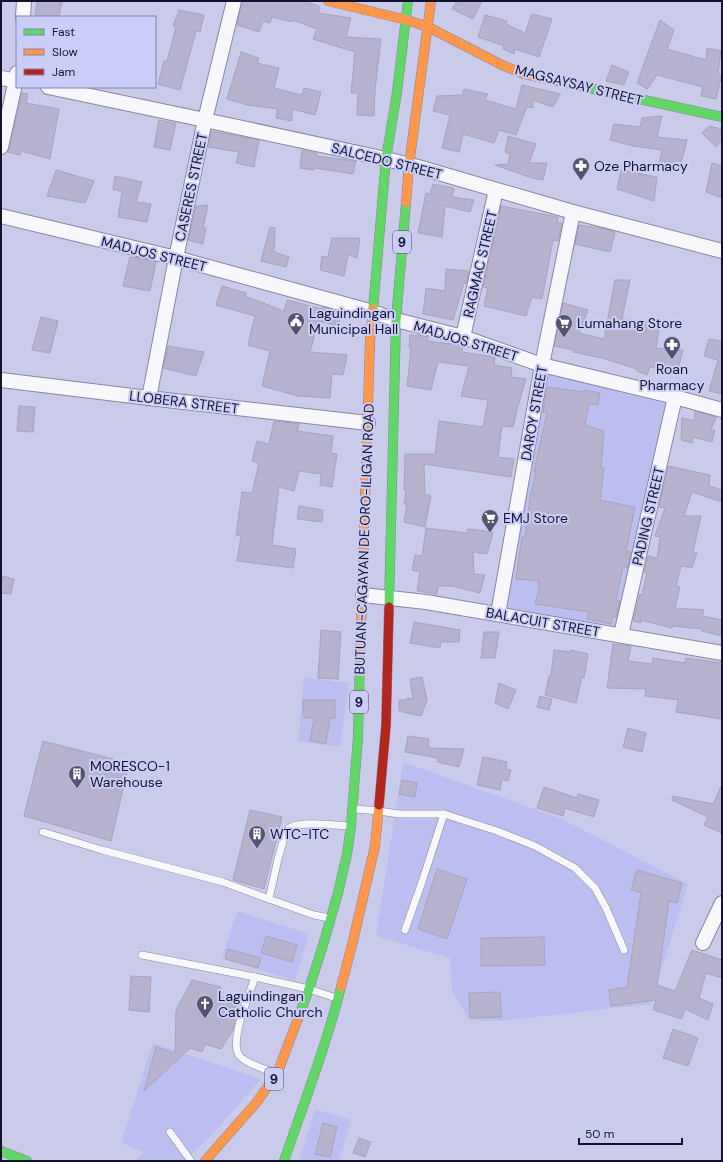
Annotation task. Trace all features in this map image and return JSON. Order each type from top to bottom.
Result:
[{"type":"main road","name":"MAGSAYSAY STREET","points":[[328,1],[407,20],[428,27],[490,59],[524,74],[722,117]]},
{"type":"main road","name":"BUTUAN-CAGAYAN DE ORO-ILIGAN ROAD","points":[[205,1161],[256,1103],[277,1074],[309,989],[332,919],[347,854],[353,809],[358,737],[370,341],[386,159],[397,92],[407,20],[408,1]]},
{"type":"main road","name":"BUTUAN-CAGAYAN DE ORO-ILIGAN ROAD","points":[[287,1160],[338,999],[375,846],[386,726],[396,320],[408,165],[431,1]]},
{"type":"main road","points":[[1,1151],[27,1161]]},
{"type":"street","points":[[23,16],[24,1]]},
{"type":"street","name":"CASERES STREET","points":[[149,398],[205,120],[234,1]]},
{"type":"street","points":[[1,78],[16,78]]},
{"type":"street","points":[[1,147],[16,82]]},
{"type":"street","name":"SALCEDO STREET","points":[[53,88],[386,159],[573,212],[722,251]]},
{"type":"street","name":"RAGMAC STREET","points":[[463,337],[496,190]]},
{"type":"street","name":"DAROY STREET","points":[[498,614],[542,365],[573,212]]},
{"type":"street","name":"MADJOS STREET","points":[[1,216],[176,258],[373,312],[396,320],[463,337],[542,365],[675,397],[722,410]]},
{"type":"street","name":"LLOBERA STREET","points":[[1,380],[368,423]]},
{"type":"street","name":"PADING STREET","points":[[621,635],[675,397]]},
{"type":"street","name":"BALACUIT STREET","points":[[363,595],[426,602],[722,653]]},
{"type":"street","points":[[703,943],[722,903]]},
{"type":"lane","points":[[353,809],[399,814],[444,814],[497,831],[535,846],[576,868],[595,888],[606,908],[624,950]]},
{"type":"lane","points":[[405,930],[444,814]]},
{"type":"lane","points":[[269,899],[278,859],[288,828],[305,824],[351,826]]},
{"type":"lane","points":[[43,832],[102,850],[223,882],[314,915],[332,919]]},
{"type":"lane","points":[[142,955],[309,989],[338,999]]},
{"type":"lane","points":[[255,977],[241,1019],[236,1039],[236,1049],[239,1056],[244,1060],[277,1074]]},
{"type":"lane","points":[[170,1132],[190,1161]]},
{"type":"shaded area","points":[[545,373],[666,404],[615,628],[506,611]]},
{"type":"shaded area","points":[[304,677],[349,683],[340,747],[298,741]]},
{"type":"shaded area","points":[[403,762],[562,819],[688,884],[651,1004],[501,1021],[469,1020],[452,991],[450,958],[376,936]]},
{"type":"shaded area","points":[[237,911],[309,934],[295,981],[222,958]]},
{"type":"shaded area","points":[[153,1043],[261,1079],[207,1140],[184,1161],[135,1161],[143,1152],[121,1143]]},
{"type":"shaded area","points":[[315,1109],[351,1120],[339,1161],[299,1161]]},
{"type":"building","points":[[37,1],[62,1],[59,16],[35,16]]},
{"type":"building","points":[[242,1],[303,1],[319,6],[320,8],[318,13],[351,18],[346,37],[381,39],[375,90],[374,116],[357,115],[358,93],[351,93],[355,52],[313,39],[317,29],[293,20],[292,22],[272,17],[270,23],[263,21],[259,32],[237,25]]},
{"type":"building","points":[[457,1],[482,1],[473,19],[452,9]]},
{"type":"building","points":[[179,10],[204,15],[200,32],[196,31],[180,90],[158,84],[164,61],[167,61],[176,27],[173,26]]},
{"type":"building","points":[[532,14],[552,19],[539,57],[515,49],[514,54],[503,49],[504,46],[478,37],[485,15],[507,21],[506,24],[525,33]]},
{"type":"building","points":[[660,20],[674,30],[667,49],[706,60],[707,48],[721,51],[718,74],[722,74],[716,99],[701,96],[703,87],[657,75],[647,89],[637,83]]},
{"type":"building","points":[[241,52],[259,58],[257,63],[279,68],[274,88],[302,95],[304,88],[321,92],[315,115],[292,109],[292,121],[276,118],[277,109],[248,105],[227,99]]},
{"type":"building","points":[[612,65],[629,72],[624,85],[606,81]]},
{"type":"building","points":[[522,85],[560,94],[553,107],[533,100],[533,108],[527,107],[516,135],[499,130],[494,143],[463,134],[459,152],[442,148],[450,115],[433,111],[437,96],[462,95],[464,89],[488,94],[485,100],[516,109]]},
{"type":"building","points":[[22,93],[28,94],[26,103],[59,109],[50,159],[21,151],[20,155],[8,152]]},
{"type":"building","points":[[662,116],[657,137],[687,140],[679,171],[658,167],[662,150],[633,146],[610,140],[614,124],[640,127],[642,118]]},
{"type":"building","points":[[159,120],[176,123],[170,150],[154,147]]},
{"type":"building","points":[[709,126],[722,129],[722,141],[716,147],[702,133]]},
{"type":"building","points":[[211,131],[259,140],[254,167],[236,163],[239,152],[208,147]]},
{"type":"building","points":[[508,136],[536,144],[529,163],[547,163],[543,180],[532,178],[495,165],[508,164],[510,154],[505,152]]},
{"type":"building","points":[[302,150],[317,153],[316,156],[356,161],[353,174],[315,168],[314,170],[300,168]]},
{"type":"building","points":[[712,163],[722,166],[722,198],[706,192]]},
{"type":"building","points":[[56,170],[94,181],[85,203],[47,196]]},
{"type":"building","points":[[621,170],[657,177],[654,201],[617,189]]},
{"type":"building","points":[[115,176],[142,182],[136,202],[151,204],[147,222],[118,217],[122,192],[113,189]]},
{"type":"building","points":[[433,184],[454,188],[452,197],[474,200],[470,212],[445,206],[442,237],[418,233],[424,203],[428,203],[424,201],[426,193],[430,194]]},
{"type":"building","points":[[208,205],[203,228],[206,228],[203,244],[188,240],[196,206]]},
{"type":"building","points":[[501,206],[558,217],[557,223],[562,223],[558,241],[553,240],[542,299],[532,297],[526,316],[484,306],[488,288],[483,287]]},
{"type":"building","points":[[579,225],[615,232],[610,252],[575,244]]},
{"type":"building","points":[[270,227],[275,228],[274,252],[289,257],[286,267],[261,261]]},
{"type":"building","points":[[332,238],[360,238],[357,258],[348,255],[344,276],[320,270],[322,256],[328,257]]},
{"type":"building","points":[[130,257],[156,262],[150,291],[123,286]]},
{"type":"building","points":[[446,269],[469,271],[453,320],[423,314],[426,288],[445,291]]},
{"type":"building","points":[[615,280],[630,280],[622,319],[660,323],[656,348],[683,350],[677,373],[650,367],[647,375],[637,371],[637,369],[602,358],[573,352],[574,350],[554,346],[563,303],[588,310],[579,333],[604,339]]},
{"type":"building","points":[[222,286],[246,293],[245,296],[284,311],[287,300],[340,312],[339,326],[318,321],[310,352],[347,355],[343,375],[332,374],[330,398],[298,396],[262,386],[270,351],[248,345],[255,316],[216,305]]},
{"type":"building","points":[[41,317],[58,321],[50,353],[32,350]]},
{"type":"building","points":[[410,335],[428,337],[427,341],[460,345],[463,346],[462,352],[495,357],[494,365],[512,368],[511,377],[526,379],[513,427],[502,426],[498,457],[514,459],[511,477],[424,464],[425,494],[431,496],[425,527],[404,522],[407,504],[404,504],[406,490],[404,490],[405,454],[435,454],[439,421],[483,427],[488,400],[461,396],[469,366],[438,362],[431,390],[407,386],[411,349],[409,348]]},
{"type":"building","points":[[709,339],[722,341],[722,394],[709,391],[718,360],[704,356]]},
{"type":"building","points":[[168,346],[204,352],[196,376],[163,368]]},
{"type":"building","points":[[547,387],[584,392],[585,390],[600,393],[598,405],[589,404],[585,425],[604,431],[601,468],[604,468],[600,500],[635,507],[626,551],[631,552],[628,568],[623,566],[616,600],[620,601],[616,617],[613,616],[611,624],[587,619],[589,612],[535,604],[540,587],[538,587],[539,581],[516,579],[522,537],[525,537],[531,491],[536,471],[534,471],[547,413],[543,412]]},
{"type":"building","points":[[19,406],[35,407],[33,432],[17,431]]},
{"type":"building","points":[[695,411],[716,417],[711,430],[715,430],[712,442],[693,437],[692,443],[681,440],[682,418],[694,421]]},
{"type":"building","points":[[274,421],[299,424],[297,431],[333,436],[331,453],[337,454],[332,487],[320,485],[321,474],[299,471],[294,491],[279,487],[272,545],[296,549],[293,568],[237,561],[241,536],[236,535],[242,492],[252,493],[259,463],[252,461],[257,441],[269,444]]},
{"type":"building","points":[[668,466],[710,475],[709,486],[722,490],[722,502],[692,492],[684,516],[701,516],[693,552],[697,553],[692,568],[681,566],[676,586],[680,587],[675,608],[704,610],[702,616],[722,620],[722,636],[702,631],[702,629],[672,626],[672,628],[641,620],[641,623],[633,621],[640,594],[642,595],[647,573],[644,572],[648,556],[657,558],[660,537],[655,536],[665,508],[659,507]]},
{"type":"building","points":[[299,506],[323,510],[322,522],[297,519]]},
{"type":"building","points":[[426,528],[467,533],[468,529],[493,532],[487,554],[473,552],[474,574],[485,575],[480,593],[452,586],[438,586],[437,594],[417,591],[420,572],[412,570],[415,555],[422,556]]},
{"type":"building","points":[[1,576],[14,579],[11,594],[1,593]]},
{"type":"building","points":[[414,622],[460,630],[459,642],[441,642],[440,648],[410,643]]},
{"type":"building","points":[[321,630],[341,632],[338,679],[318,678]]},
{"type":"building","points":[[484,632],[499,632],[495,658],[481,658]]},
{"type":"building","points":[[613,644],[631,646],[628,661],[652,664],[653,658],[685,663],[686,658],[722,663],[722,719],[676,712],[678,700],[645,696],[646,689],[607,688]]},
{"type":"building","points":[[554,650],[571,652],[571,650],[588,654],[584,678],[582,677],[576,703],[545,695],[549,676],[551,676]]},
{"type":"building","points":[[422,677],[427,700],[421,716],[399,711],[399,700],[407,700],[407,698],[413,699],[410,679]]},
{"type":"building","points":[[499,683],[516,690],[508,709],[495,703]]},
{"type":"building","points":[[540,696],[552,699],[549,710],[537,707]]},
{"type":"building","points":[[303,700],[335,700],[335,718],[330,718],[326,744],[310,741],[314,718],[304,718]]},
{"type":"building","points":[[628,728],[646,733],[642,752],[623,747]]},
{"type":"building","points":[[408,736],[429,739],[428,748],[464,749],[459,767],[437,762],[438,758],[405,752]]},
{"type":"building","name":"MORESCO-1 Warehouse","points":[[43,741],[129,763],[111,841],[24,816]]},
{"type":"building","points":[[483,757],[507,762],[506,769],[511,770],[508,781],[502,779],[500,790],[477,785]]},
{"type":"building","points":[[402,780],[417,783],[415,797],[399,794]]},
{"type":"building","points":[[722,784],[722,833],[704,825],[708,817],[672,800],[673,796],[713,804]]},
{"type":"building","points":[[544,787],[577,798],[578,794],[599,800],[594,817],[565,808],[563,816],[537,808]]},
{"type":"building","name":"WTC-ITC","points":[[250,810],[282,817],[264,889],[233,880]]},
{"type":"building","points":[[437,869],[467,879],[447,939],[418,929]]},
{"type":"building","points":[[637,870],[682,883],[677,903],[669,901],[657,985],[675,991],[692,950],[722,960],[722,978],[706,973],[699,998],[713,1004],[708,1020],[685,1009],[682,1019],[653,1010],[656,1000],[611,1006],[609,990],[627,987],[641,893],[631,890]]},
{"type":"building","points":[[266,936],[297,945],[292,962],[261,953]]},
{"type":"building","points":[[544,937],[545,965],[481,966],[481,938]]},
{"type":"building","points":[[228,949],[261,958],[258,968],[225,959]]},
{"type":"building","points":[[131,976],[151,977],[149,1012],[129,1010]]},
{"type":"building","name":"Laguindingan Catholic Church","points":[[192,980],[221,987],[218,996],[235,1001],[235,1021],[233,1030],[221,1049],[205,1044],[202,1052],[190,1048],[144,1091],[156,1047],[175,1053],[176,1010]]},
{"type":"building","points":[[500,992],[501,1017],[470,1018],[469,993]]},
{"type":"building","points":[[673,1029],[698,1038],[688,1066],[663,1058]]},
{"type":"building","points":[[323,1123],[337,1127],[330,1157],[315,1154]]},
{"type":"building","points":[[359,1138],[371,1142],[365,1157],[353,1153]]},
{"type":"traffic: fast","points":[[373,309],[386,159],[397,92],[408,1]]},
{"type":"traffic: fast","points":[[562,82],[722,117]]},
{"type":"traffic: fast","points":[[389,607],[396,320],[406,203]]},
{"type":"traffic: fast","points":[[299,1016],[323,945],[338,893],[347,854],[351,826],[358,737],[360,657]]},
{"type":"traffic: fast","points":[[284,1161],[322,1053],[341,987]]},
{"type":"traffic: fast","points":[[1,1151],[27,1161]]},
{"type":"traffic: slow","points":[[328,1],[407,20],[428,27],[504,66],[524,74],[562,82]]},
{"type":"traffic: slow","points":[[406,203],[409,165],[431,1]]},
{"type":"traffic: slow","points":[[360,657],[370,341],[373,309]]},
{"type":"traffic: slow","points":[[341,987],[375,846],[379,805]]},
{"type":"traffic: slow","points":[[205,1161],[256,1103],[277,1074],[299,1016]]},
{"type":"traffic: jam","points":[[379,805],[386,725],[389,607]]},
{"type":"place","name":"Oze Pharmacy","points":[[581,181]]},
{"type":"place","name":"Laguindingan Municipal Hall","points":[[296,336]]},
{"type":"place","name":"Lumahang Store","points":[[564,338]]},
{"type":"place","name":"Roan Pharmacy","points":[[672,360]]},
{"type":"place","name":"EMJ Store","points":[[490,533]]},
{"type":"place","name":"MORESCO-1 Warehouse","points":[[77,789]]},
{"type":"place","name":"WTC-ITC","points":[[257,849]]},
{"type":"place","name":"Laguindingan Catholic Church","points":[[205,1019]]}]
